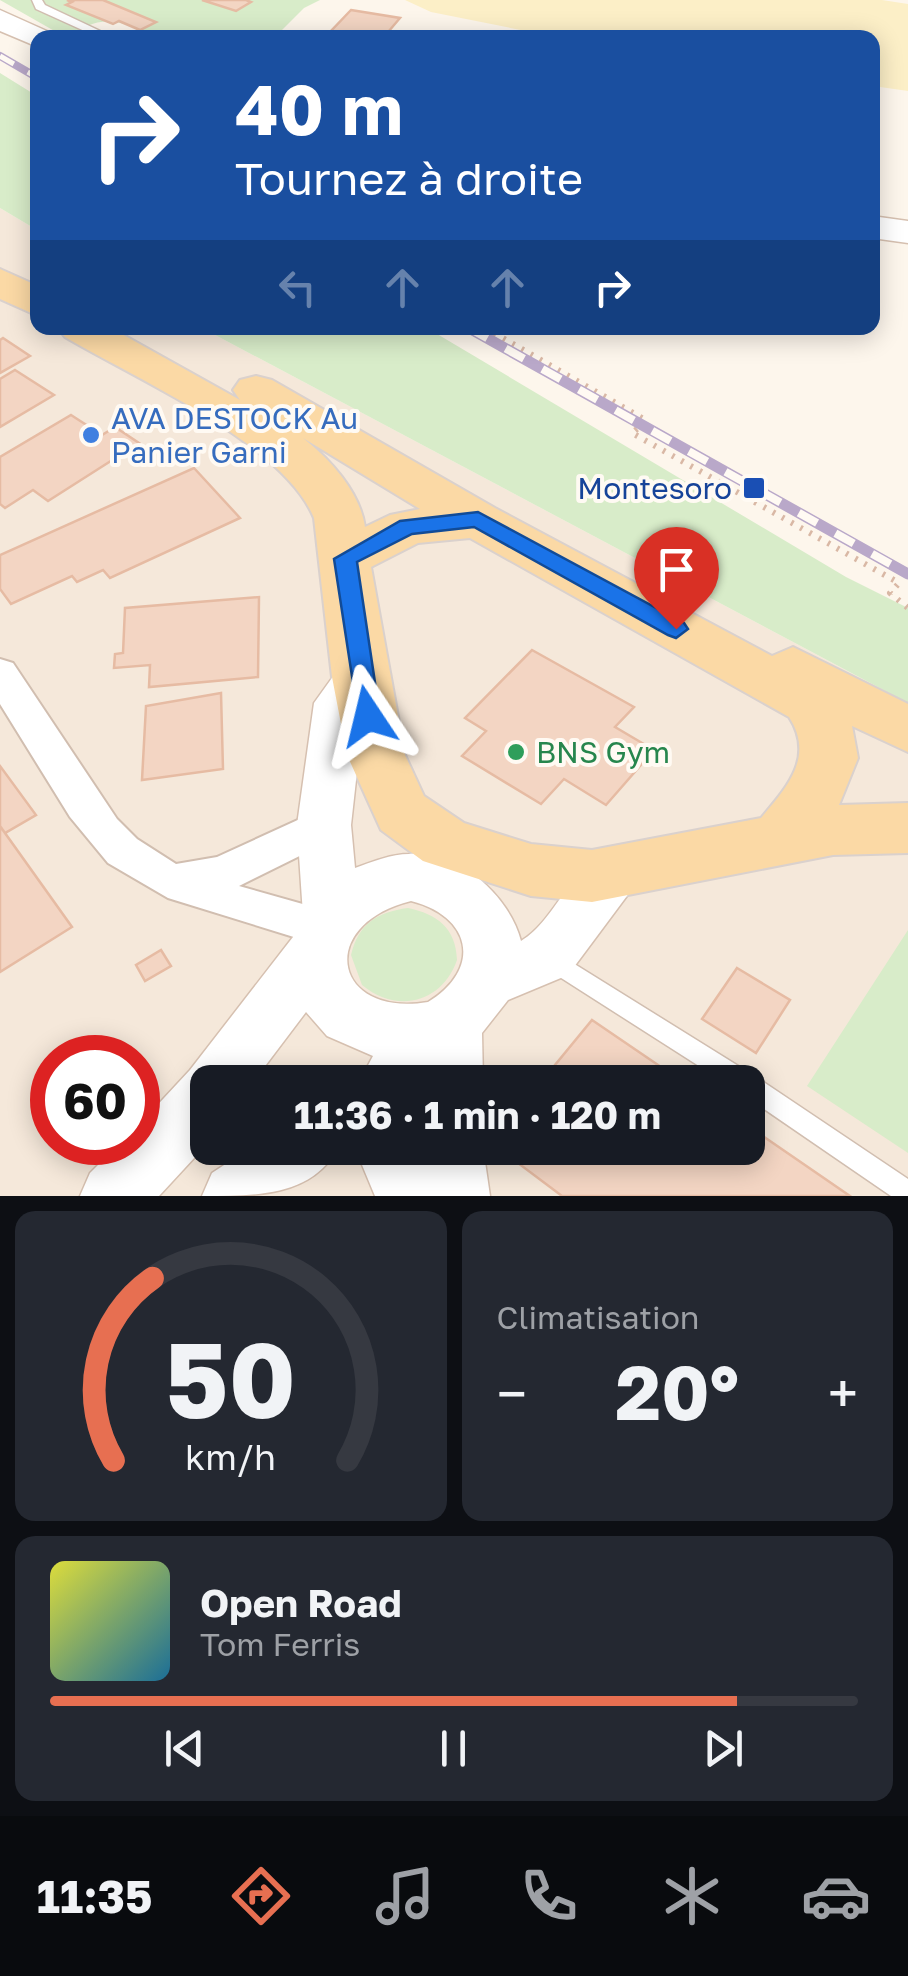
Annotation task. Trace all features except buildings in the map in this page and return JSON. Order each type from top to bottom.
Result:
[{"type":"main road","points":[[0,19],[30,34]]},
{"type":"main road","points":[[880,228],[908,232]]},
{"type":"main road","points":[[0,252],[30,268]]},
{"type":"main road","points":[[0,282],[30,299]]},
{"type":"main road","points":[[92,335],[296,455],[330,495],[339,518],[360,677],[376,755],[402,812],[418,828],[485,858],[531,870],[592,876],[852,827],[908,828]]},
{"type":"main road","points":[[153,335],[809,702],[825,721],[908,756]]},
{"type":"main road","points":[[286,406],[322,417],[908,730]]},
{"type":"main road","points":[[345,559],[408,527],[478,520]]},
{"type":"main road","points":[[360,677],[339,704],[324,825],[323,931],[318,974],[326,994],[364,1053],[547,957],[616,874]]},
{"type":"main road","points":[[780,841],[814,796],[831,763],[825,721]]},
{"type":"main road","points":[[228,1065],[346,897],[388,878],[411,876],[454,889],[485,919],[493,960],[469,1001],[407,1065]]},
{"type":"main road","points":[[456,1065],[469,1001]]},
{"type":"main road","points":[[112,1196],[190,1115]]},
{"type":"main road","points":[[235,1196],[281,1165]]},
{"type":"main road","points":[[395,1165],[402,1184],[413,1196]]},
{"type":"main road","points":[[453,1165],[457,1196]]},
{"type":"street","points":[[0,673],[103,830],[136,864],[174,882],[323,931]]},
{"type":"street","points":[[174,882],[224,874],[324,825]]},
{"type":"lane","points":[[38,0],[40,7],[92,30]]},
{"type":"lane","points":[[547,957],[715,1065]]},
{"type":"lane","points":[[765,1097],[908,1192]]},
{"type":"path","points":[[497,335],[647,420],[632,433],[899,583],[890,593],[908,608]]},
{"type":"shaded area","points":[[0,208],[30,226],[30,335],[215,335],[908,703],[908,1196],[0,1196]]},
{"type":"green space","points":[[0,0],[320,0],[304,8],[282,30],[140,30],[107,21],[78,30],[53,30]]},
{"type":"green space","points":[[0,73],[30,92],[30,226],[0,208]]},
{"type":"green space","points":[[215,335],[439,335],[846,577],[908,608],[908,703]]},
{"type":"green space","points":[[408,908],[443,924],[453,939],[457,960],[441,986],[417,1000],[403,1001],[376,994],[362,985],[351,955],[358,935],[371,921]]},
{"type":"green space","points":[[908,930],[908,1153],[807,1086]]},
{"type":"sand","points":[[405,0],[882,0],[908,4],[908,91],[880,87],[880,30],[521,30],[431,12]]},
{"type":"railway","points":[[0,56],[30,73]]},
{"type":"railway","points":[[481,335],[908,574]]},
{"type":"place","name":"AVA DESTOCK Au Panier Garni","points":[[91,435]]},
{"type":"place","name":"Montesoro","points":[[754,488]]},
{"type":"place","name":"BNS Gym","points":[[516,752]]},
{"type":"route","points":[[368,716],[345,559],[393,531],[425,523],[478,520],[676,629]]}]
